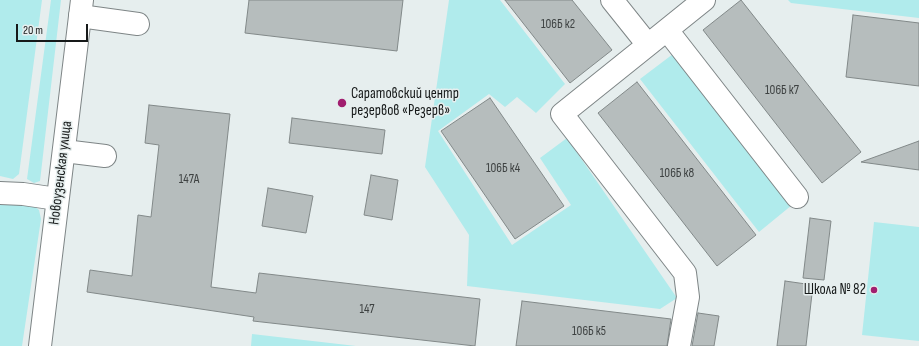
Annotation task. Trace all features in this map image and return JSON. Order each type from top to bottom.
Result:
[{"type":"main road","points":[[612,0],[648,46]]},
{"type":"main road","points":[[679,346],[688,297],[685,273],[562,114],[704,0]]},
{"type":"main road","points":[[81,8],[138,24]]},
{"type":"main road","name":"Новоузенская улица","points":[[40,346],[81,8]]},
{"type":"main road","points":[[667,30],[797,198]]},
{"type":"main road","points":[[64,151],[105,156]]},
{"type":"main road","points":[[0,193],[23,194],[57,199]]},
{"type":"shaded area","points":[[0,0],[42,0],[19,174],[13,179],[0,176]]},
{"type":"shaded area","points":[[51,0],[61,0],[40,181],[34,183],[27,179]]},
{"type":"shaded area","points":[[449,0],[500,0],[565,84],[536,113],[517,97],[505,107],[489,94],[438,131],[512,245],[571,205],[540,158],[567,138],[677,298],[660,309],[467,286],[469,235],[425,167]]},
{"type":"shaded area","points":[[788,0],[919,0],[919,18],[791,3]]},
{"type":"shaded area","points":[[677,51],[792,205],[759,232],[640,79]]},
{"type":"shaded area","points":[[0,202],[32,204],[39,210],[41,219],[22,346],[0,346]]},
{"type":"shaded area","points":[[874,222],[919,227],[919,341],[862,335]]},
{"type":"shaded area","points":[[252,334],[356,346],[251,346]]},
{"type":"building","points":[[249,0],[403,0],[397,51],[245,33]]},
{"type":"building","points":[[505,0],[572,0],[612,50],[570,83]]},
{"type":"building","points":[[741,0],[861,152],[822,183],[703,30]]},
{"type":"building","points":[[853,15],[919,23],[919,86],[846,77]]},
{"type":"building","points":[[637,82],[756,235],[717,266],[598,113]]},
{"type":"building","points":[[490,98],[564,206],[515,239],[441,131]]},
{"type":"building","points":[[149,105],[230,114],[211,287],[256,293],[259,273],[480,299],[475,346],[253,321],[254,317],[87,292],[90,270],[132,276],[138,215],[151,217],[159,145],[145,143]]},
{"type":"building","points":[[292,118],[385,130],[382,154],[289,143]]},
{"type":"building","points":[[919,141],[919,170],[861,162]]},
{"type":"building","points":[[371,175],[398,180],[392,220],[364,215]]},
{"type":"building","points":[[268,188],[313,196],[306,233],[262,226]]},
{"type":"building","points":[[810,218],[831,221],[824,280],[803,278]]},
{"type":"building","points":[[785,281],[813,285],[806,346],[777,346]]},
{"type":"building","points":[[522,301],[671,319],[667,346],[516,346]]},
{"type":"building","points":[[698,313],[719,316],[714,346],[692,346]]},
{"type":"place","name":"Саратовский центр резервов «Резерв»","points":[[342,103]]},
{"type":"place","name":"Школа № 82","points":[[874,290]]}]
